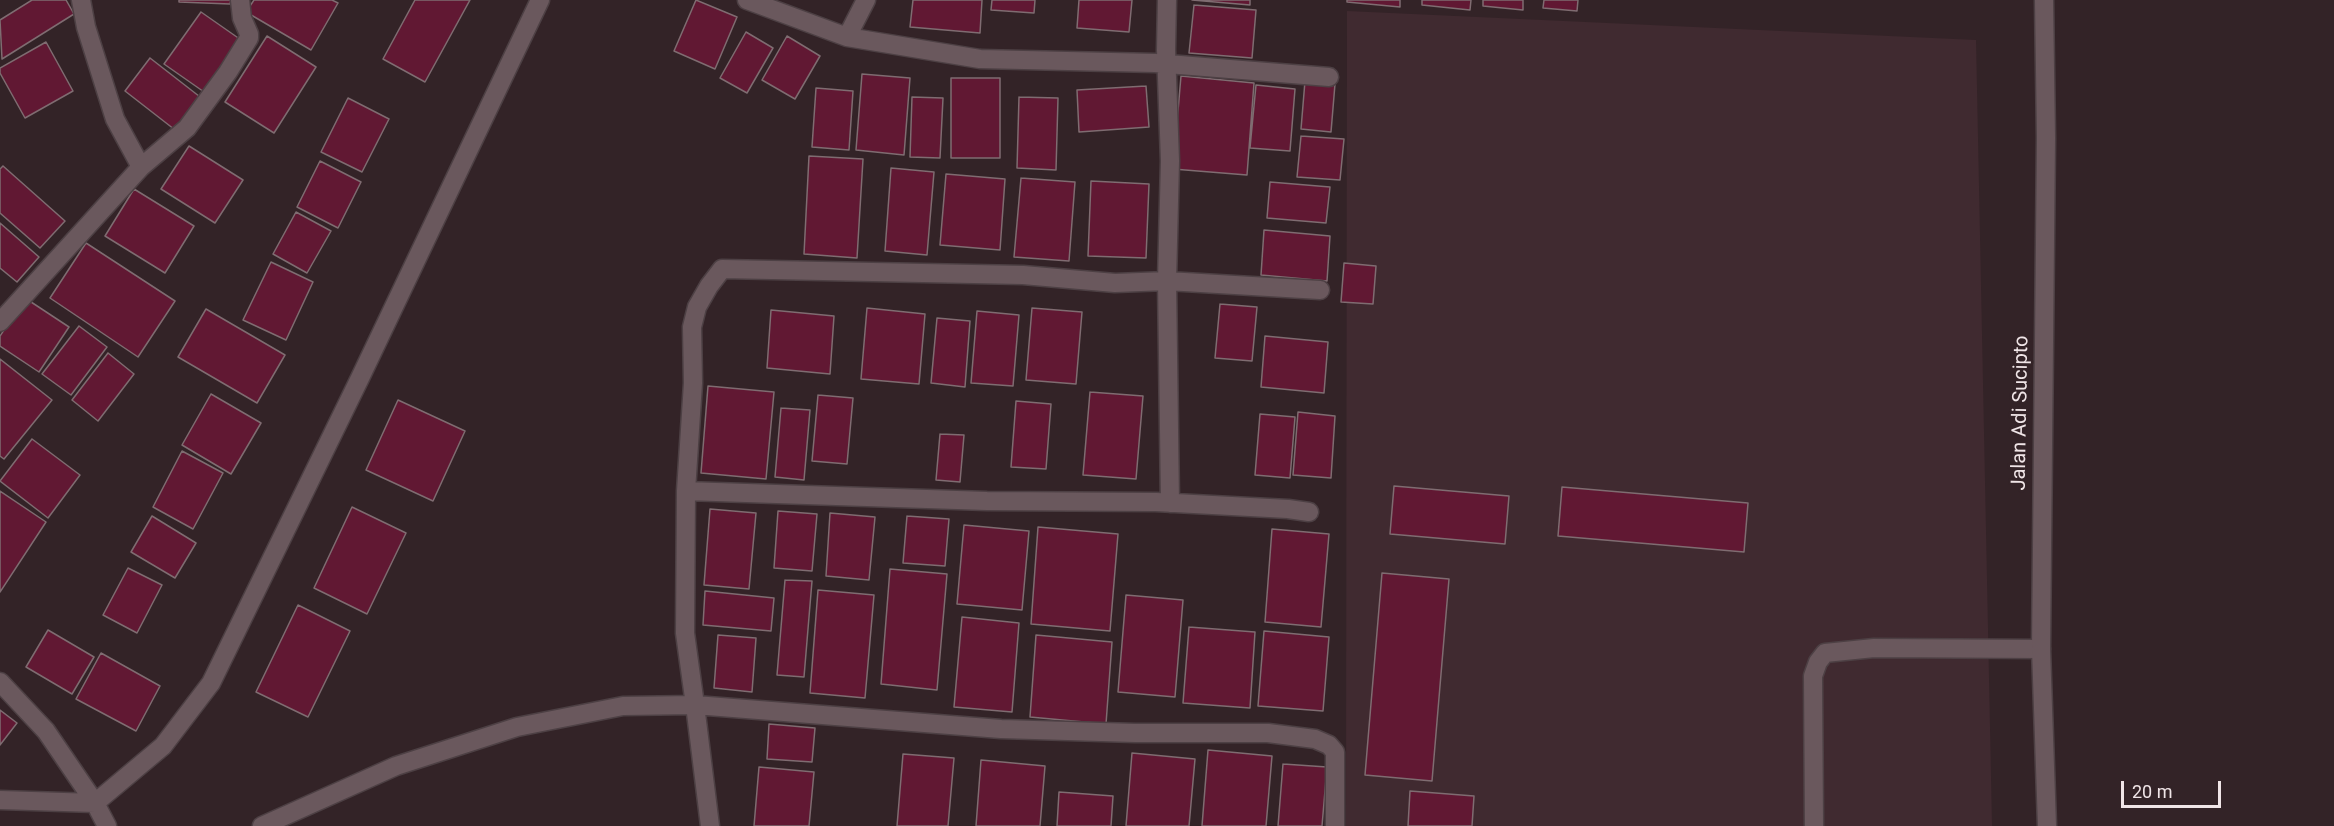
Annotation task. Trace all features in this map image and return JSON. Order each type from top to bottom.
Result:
[{"type":"street","points":[[81,0],[86,27],[115,119],[141,167]]},
{"type":"street","points":[[0,322],[141,167],[187,128],[228,72],[249,38],[240,8],[240,0]]},
{"type":"street","points":[[0,800],[95,803],[163,746],[211,682],[366,367],[540,0]]},
{"type":"street","points":[[747,0],[847,37],[980,59],[1166,64],[1329,77]]},
{"type":"street","points":[[847,37],[866,0]]},
{"type":"street","points":[[1167,0],[1166,64],[1170,161],[1167,280],[1170,503]]},
{"type":"street","name":"Jalan Adi Sucipto","points":[[2044,0],[2046,138],[2041,649],[2047,826]]},
{"type":"street","points":[[710,826],[685,633],[686,491],[693,384],[692,327],[697,307],[708,286],[722,269],[1023,275],[1115,284],[1167,280],[1320,291]]},
{"type":"street","points":[[686,491],[987,501],[1170,503],[1309,512]]},
{"type":"street","points":[[1814,826],[1813,676],[1818,662],[1825,653],[1874,648],[2041,649]]},
{"type":"street","points":[[0,682],[46,731],[95,803],[107,826]]},
{"type":"street","points":[[262,826],[396,766],[517,727],[623,706],[695,705],[1001,729],[1135,733],[1268,733],[1315,739],[1329,745],[1335,752],[1335,826]]},
{"type":"shaded area","points":[[1347,11],[1976,40],[1992,826],[1346,826]]},
{"type":"building","points":[[32,0],[66,0],[74,14],[2,59],[0,20]]},
{"type":"building","points":[[179,0],[231,0],[230,4],[179,2]]},
{"type":"building","points":[[254,0],[332,0],[338,3],[311,50],[246,12]]},
{"type":"building","points":[[415,0],[470,0],[425,82],[383,59]]},
{"type":"building","points":[[696,0],[737,17],[715,69],[674,51]]},
{"type":"building","points":[[913,0],[982,0],[980,33],[910,27]]},
{"type":"building","points":[[992,0],[1035,0],[1034,13],[991,10]]},
{"type":"building","points":[[1079,0],[1132,0],[1129,32],[1077,28]]},
{"type":"building","points":[[1192,0],[1250,0],[1250,5]]},
{"type":"building","points":[[1347,0],[1400,0],[1400,7],[1347,2]]},
{"type":"building","points":[[1422,0],[1471,0],[1470,10],[1422,5]]},
{"type":"building","points":[[1483,0],[1523,0],[1523,10],[1483,6]]},
{"type":"building","points":[[1544,0],[1578,0],[1577,11],[1543,8]]},
{"type":"building","points":[[1194,5],[1256,10],[1252,58],[1189,53]]},
{"type":"building","points":[[201,12],[244,42],[207,94],[164,64]]},
{"type":"building","points":[[746,32],[773,48],[747,93],[720,78]]},
{"type":"building","points":[[267,36],[316,67],[274,133],[225,102]]},
{"type":"building","points":[[787,36],[820,56],[795,99],[762,80]]},
{"type":"building","points":[[46,42],[73,91],[25,118],[0,73],[0,68]]},
{"type":"building","points":[[150,58],[204,100],[179,133],[125,91]]},
{"type":"building","points":[[862,74],[910,78],[904,155],[856,150]]},
{"type":"building","points":[[1181,76],[1254,83],[1247,175],[1173,169]]},
{"type":"building","points":[[951,78],[1000,78],[1000,158],[951,158]]},
{"type":"building","points":[[1305,81],[1335,84],[1331,132],[1301,129]]},
{"type":"building","points":[[1256,85],[1295,89],[1290,151],[1250,148]]},
{"type":"building","points":[[1146,86],[1149,127],[1079,132],[1077,90]]},
{"type":"building","points":[[816,88],[853,91],[849,150],[812,147]]},
{"type":"building","points":[[912,97],[943,98],[940,158],[910,157]]},
{"type":"building","points":[[1019,97],[1058,98],[1056,170],[1017,168]]},
{"type":"building","points":[[348,98],[389,119],[362,172],[321,152]]},
{"type":"building","points":[[1301,136],[1344,139],[1340,180],[1297,177]]},
{"type":"building","points":[[189,146],[243,180],[215,223],[161,189]]},
{"type":"building","points":[[809,156],[863,159],[857,258],[804,254]]},
{"type":"building","points":[[320,161],[361,182],[338,228],[297,207]]},
{"type":"building","points":[[3,166],[65,221],[40,248],[0,213],[0,169]]},
{"type":"building","points":[[891,168],[934,172],[927,255],[885,251]]},
{"type":"building","points":[[946,174],[1005,179],[1000,250],[940,245]]},
{"type":"building","points":[[1021,178],[1075,182],[1069,261],[1014,257]]},
{"type":"building","points":[[1091,181],[1149,184],[1146,258],[1088,256]]},
{"type":"building","points":[[1270,182],[1330,187],[1326,223],[1267,218]]},
{"type":"building","points":[[134,189],[194,226],[165,273],[105,236]]},
{"type":"building","points":[[296,212],[331,231],[307,273],[273,254]]},
{"type":"building","points":[[0,223],[39,257],[17,282],[0,268]]},
{"type":"building","points":[[1264,230],[1330,236],[1327,281],[1261,275]]},
{"type":"building","points":[[86,243],[175,301],[138,357],[50,298]]},
{"type":"building","points":[[271,262],[313,282],[286,340],[243,320]]},
{"type":"building","points":[[1344,263],[1376,266],[1373,304],[1341,302]]},
{"type":"building","points":[[25,298],[69,327],[39,372],[0,346],[0,336]]},
{"type":"building","points":[[1220,304],[1257,307],[1252,361],[1215,358]]},
{"type":"building","points":[[867,308],[925,314],[919,384],[861,379]]},
{"type":"building","points":[[1032,308],[1082,312],[1076,384],[1026,380]]},
{"type":"building","points":[[206,309],[285,355],[257,403],[178,357]]},
{"type":"building","points":[[771,310],[834,316],[830,374],[767,368]]},
{"type":"building","points":[[977,311],[1019,315],[1013,386],[971,383]]},
{"type":"building","points":[[937,318],[970,321],[965,387],[931,383]]},
{"type":"building","points":[[79,326],[107,347],[71,395],[42,374]]},
{"type":"building","points":[[1265,336],[1328,342],[1324,393],[1261,387]]},
{"type":"building","points":[[108,353],[134,374],[98,421],[72,400]]},
{"type":"building","points":[[0,359],[52,400],[4,459],[0,456]]},
{"type":"building","points":[[708,386],[774,392],[766,479],[701,473]]},
{"type":"building","points":[[1090,392],[1143,396],[1136,479],[1083,475]]},
{"type":"building","points":[[211,394],[261,423],[231,474],[182,445]]},
{"type":"building","points":[[818,395],[853,398],[847,464],[812,461]]},
{"type":"building","points":[[398,400],[465,431],[433,501],[366,470]]},
{"type":"building","points":[[1016,401],[1051,404],[1046,469],[1011,467]]},
{"type":"building","points":[[781,408],[810,410],[804,480],[775,477]]},
{"type":"building","points":[[1298,412],[1335,416],[1331,478],[1293,475]]},
{"type":"building","points":[[1260,414],[1295,417],[1290,478],[1255,475]]},
{"type":"building","points":[[940,434],[964,435],[960,482],[936,480]]},
{"type":"building","points":[[32,439],[80,475],[48,518],[0,481]]},
{"type":"building","points":[[182,451],[223,473],[193,529],[153,507]]},
{"type":"building","points":[[1394,486],[1509,496],[1505,544],[1390,534]]},
{"type":"building","points":[[1562,487],[1748,503],[1744,552],[1558,536]]},
{"type":"building","points":[[0,491],[46,522],[0,592]]},
{"type":"building","points":[[352,507],[406,533],[367,614],[314,588]]},
{"type":"building","points":[[710,509],[756,513],[749,589],[704,585]]},
{"type":"building","points":[[778,511],[817,514],[812,571],[774,568]]},
{"type":"building","points":[[830,513],[875,517],[869,580],[826,576]]},
{"type":"building","points":[[152,516],[196,543],[175,578],[131,552]]},
{"type":"building","points":[[907,516],[949,519],[945,566],[903,563]]},
{"type":"building","points":[[964,525],[1029,531],[1022,610],[957,604]]},
{"type":"building","points":[[1038,527],[1118,534],[1110,631],[1031,624]]},
{"type":"building","points":[[1272,529],[1329,534],[1321,627],[1265,622]]},
{"type":"building","points":[[128,568],[162,585],[137,633],[103,615]]},
{"type":"building","points":[[890,569],[947,574],[937,690],[881,684]]},
{"type":"building","points":[[1382,573],[1449,579],[1432,781],[1365,775]]},
{"type":"building","points":[[785,580],[812,581],[804,677],[777,675]]},
{"type":"building","points":[[818,590],[874,595],[865,698],[810,693]]},
{"type":"building","points":[[705,591],[774,598],[771,631],[703,625]]},
{"type":"building","points":[[1126,595],[1183,600],[1175,697],[1118,692]]},
{"type":"building","points":[[298,605],[350,631],[308,717],[256,692]]},
{"type":"building","points":[[962,617],[1019,623],[1012,712],[954,707]]},
{"type":"building","points":[[1189,627],[1255,632],[1250,708],[1183,703]]},
{"type":"building","points":[[48,630],[94,657],[72,694],[26,667]]},
{"type":"building","points":[[1264,631],[1329,637],[1323,711],[1258,706]]},
{"type":"building","points":[[718,635],[756,638],[752,692],[714,688]]},
{"type":"building","points":[[1036,635],[1112,642],[1106,724],[1030,717]]},
{"type":"building","points":[[101,653],[160,686],[136,731],[76,699]]},
{"type":"building","points":[[0,710],[17,723],[0,745]]},
{"type":"building","points":[[769,724],[815,728],[812,762],[767,759]]},
{"type":"building","points":[[1208,750],[1272,756],[1266,826],[1202,826]]},
{"type":"building","points":[[1132,753],[1195,759],[1189,826],[1126,826]]},
{"type":"building","points":[[903,754],[954,758],[948,826],[897,826]]},
{"type":"building","points":[[981,760],[1045,766],[1040,826],[976,826]]},
{"type":"building","points":[[1283,764],[1327,767],[1322,826],[1278,826]]},
{"type":"building","points":[[759,767],[814,772],[809,826],[754,826]]},
{"type":"building","points":[[1410,791],[1474,796],[1472,826],[1408,826]]},
{"type":"building","points":[[1059,792],[1113,796],[1111,826],[1057,826]]}]
